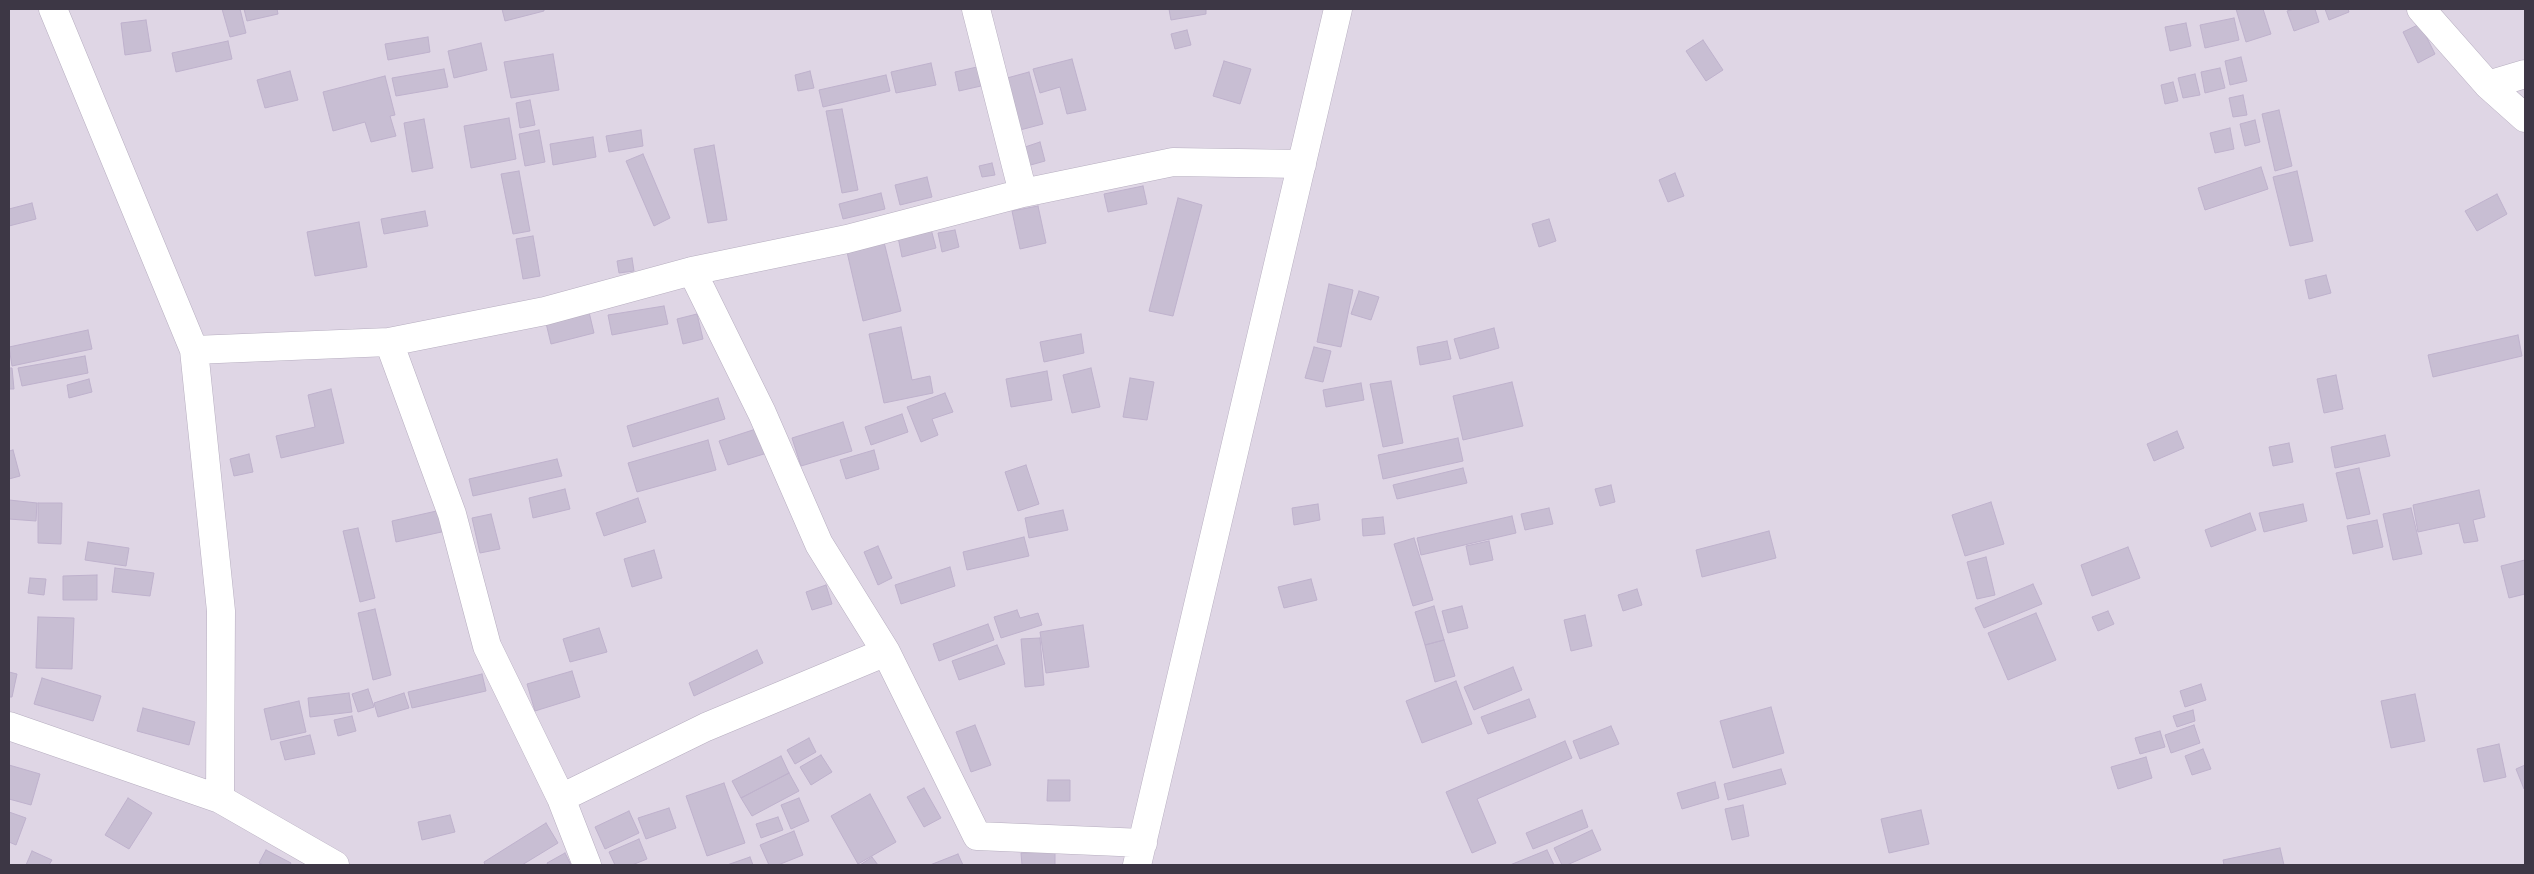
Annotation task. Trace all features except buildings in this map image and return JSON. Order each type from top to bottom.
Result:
[{"type":"street","points":[[53,9],[194,350],[221,611],[220,799]]},
{"type":"street","points":[[976,9],[1023,193]]},
{"type":"street","points":[[692,271],[762,413],[818,544],[886,652],[977,836],[1140,854],[1338,9]]},
{"type":"street","points":[[2421,9],[2488,85],[2525,118]]},
{"type":"street","points":[[2488,85],[2525,74]]},
{"type":"street","points":[[194,350],[389,342],[545,311],[692,271],[847,238],[1023,193],[1173,162],[1302,164]]},
{"type":"street","points":[[389,342],[452,514],[487,646],[561,798],[587,865]]},
{"type":"street","points":[[561,798],[706,727],[886,652]]},
{"type":"street","points":[[9,726],[220,799],[336,865]]},
{"type":"shaded area","points":[[9,9],[2525,9],[2525,865],[9,865]]}]
